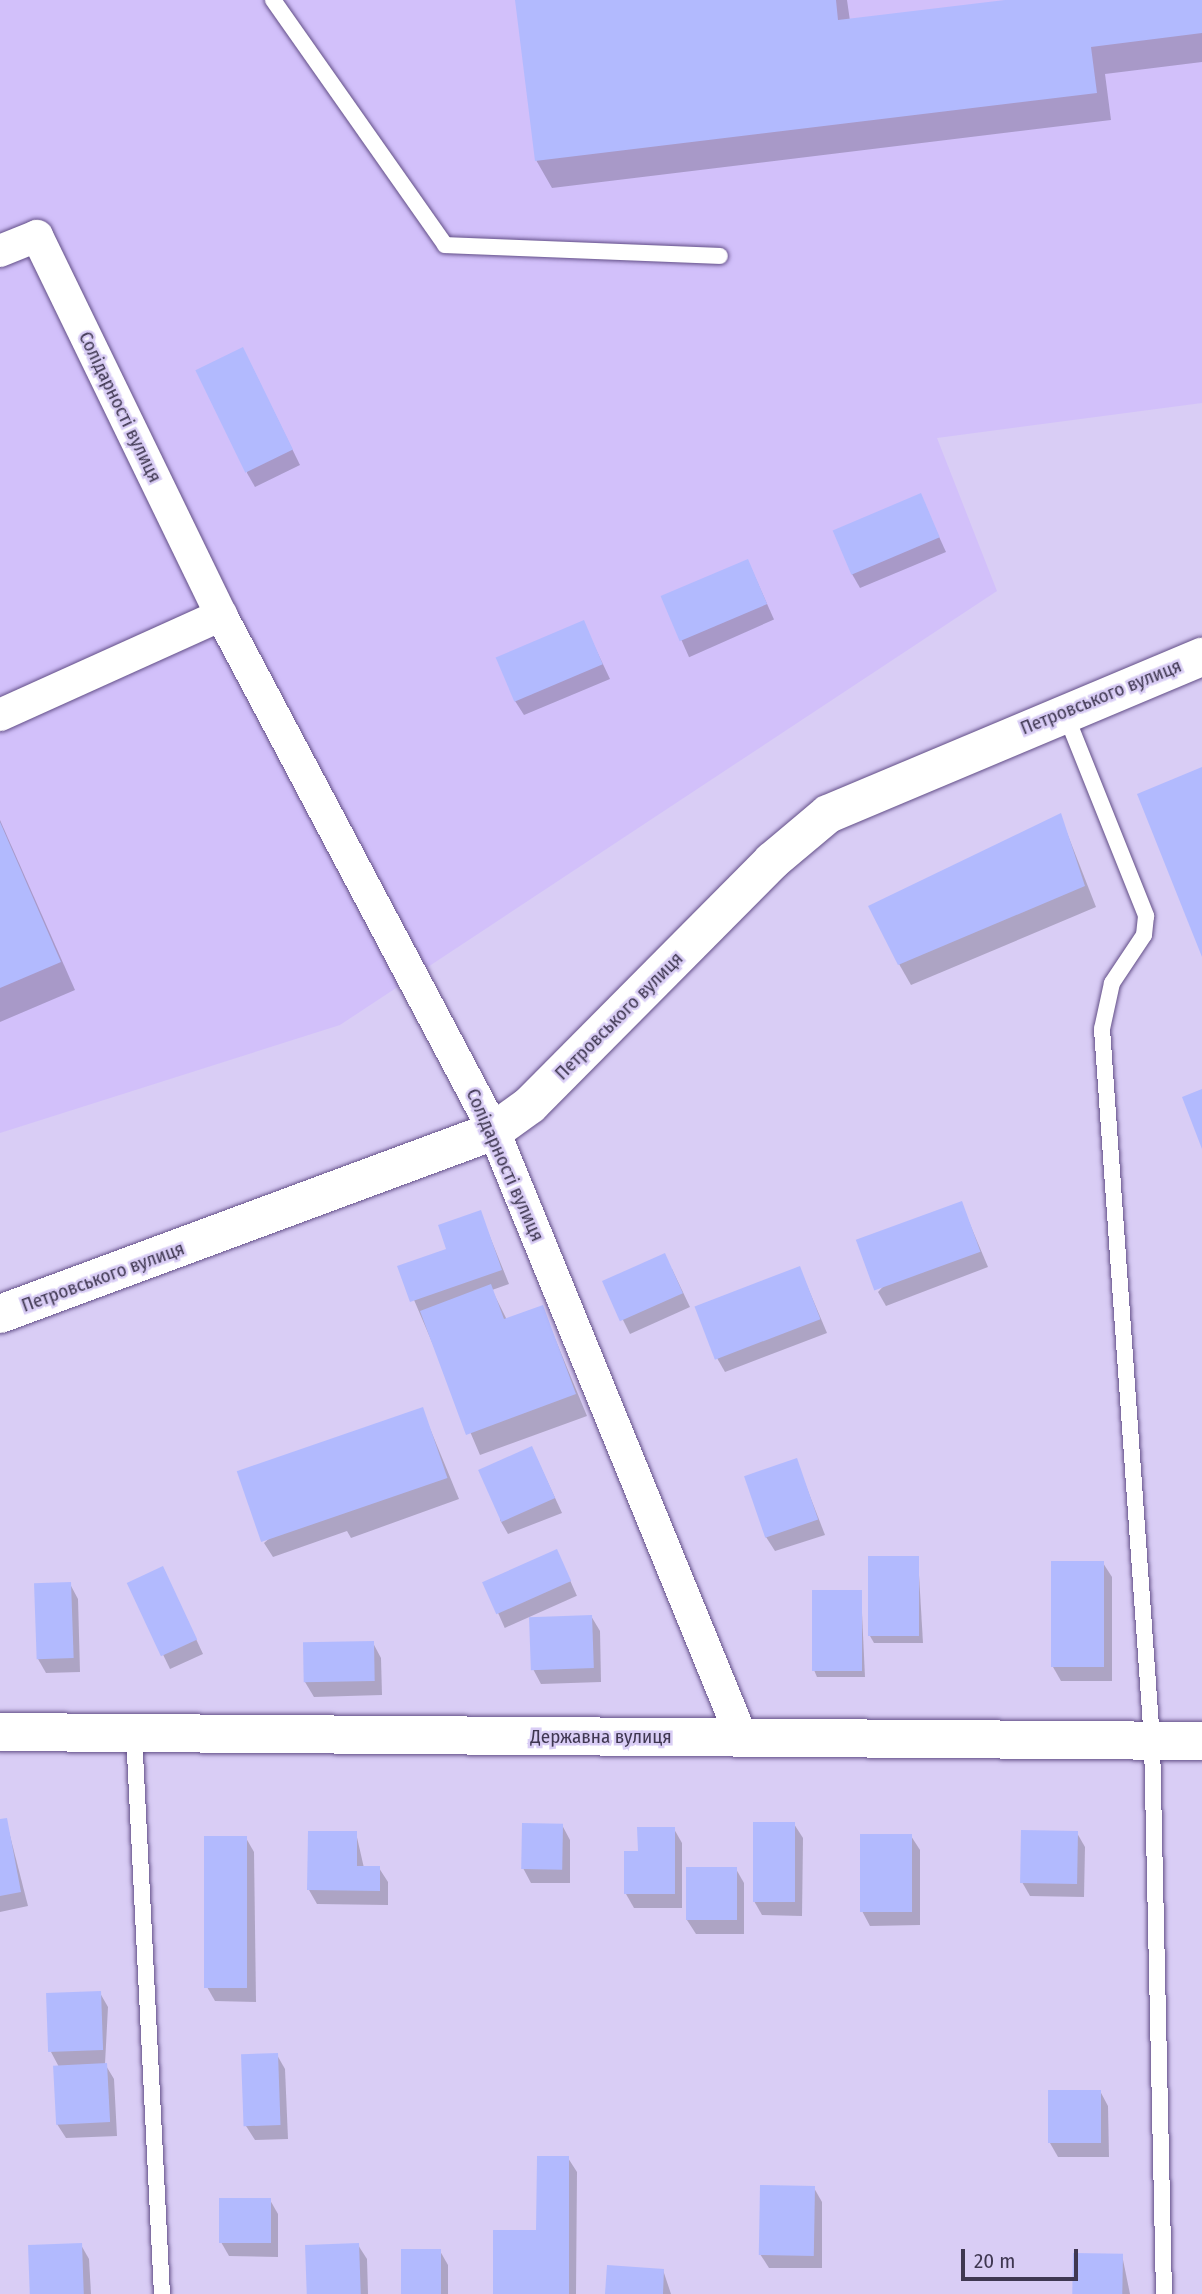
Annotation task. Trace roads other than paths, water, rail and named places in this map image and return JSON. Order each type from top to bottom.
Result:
[{"type":"main road","name":"Петровського вулиця","points":[[0,1314],[494,1131],[530,1105],[803,832],[891,782],[1202,657]]},
{"type":"main road","name":"Державна вулиця","points":[[0,1732],[1202,1741]]},
{"type":"street","name":"Солідарності вулиця","points":[[0,251],[37,236],[220,615],[494,1131],[742,1738]]},
{"type":"street","points":[[0,715],[220,615]]},
{"type":"lane","points":[[273,0],[445,245],[720,256]]},
{"type":"lane","points":[[1064,711],[1146,916],[1144,935],[1108,993],[1102,1030],[1152,1740],[1164,2294]]},
{"type":"lane","points":[[134,1733],[162,2294]]}]
